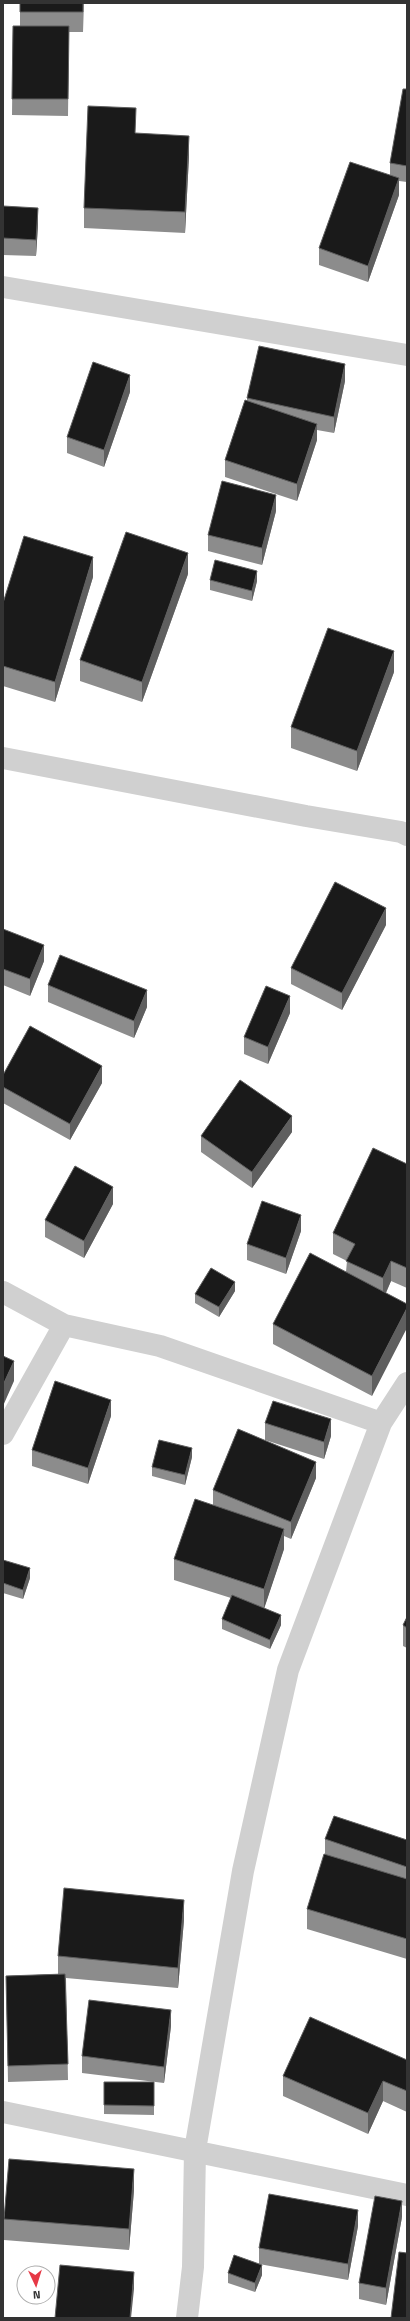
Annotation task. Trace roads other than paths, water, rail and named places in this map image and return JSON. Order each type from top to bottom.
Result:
[{"type":"street","points":[[3,287],[407,355]]},
{"type":"street","points":[[3,758],[306,816],[401,832],[407,835]]},
{"type":"street","points":[[3,1292],[64,1325],[160,1346],[381,1423]]},
{"type":"street","points":[[3,1434],[64,1325]]},
{"type":"street","points":[[187,2318],[193,2267],[196,2150],[243,1871],[288,1670],[381,1423],[407,1383]]},
{"type":"street","points":[[3,2112],[196,2150],[407,2195]]}]
